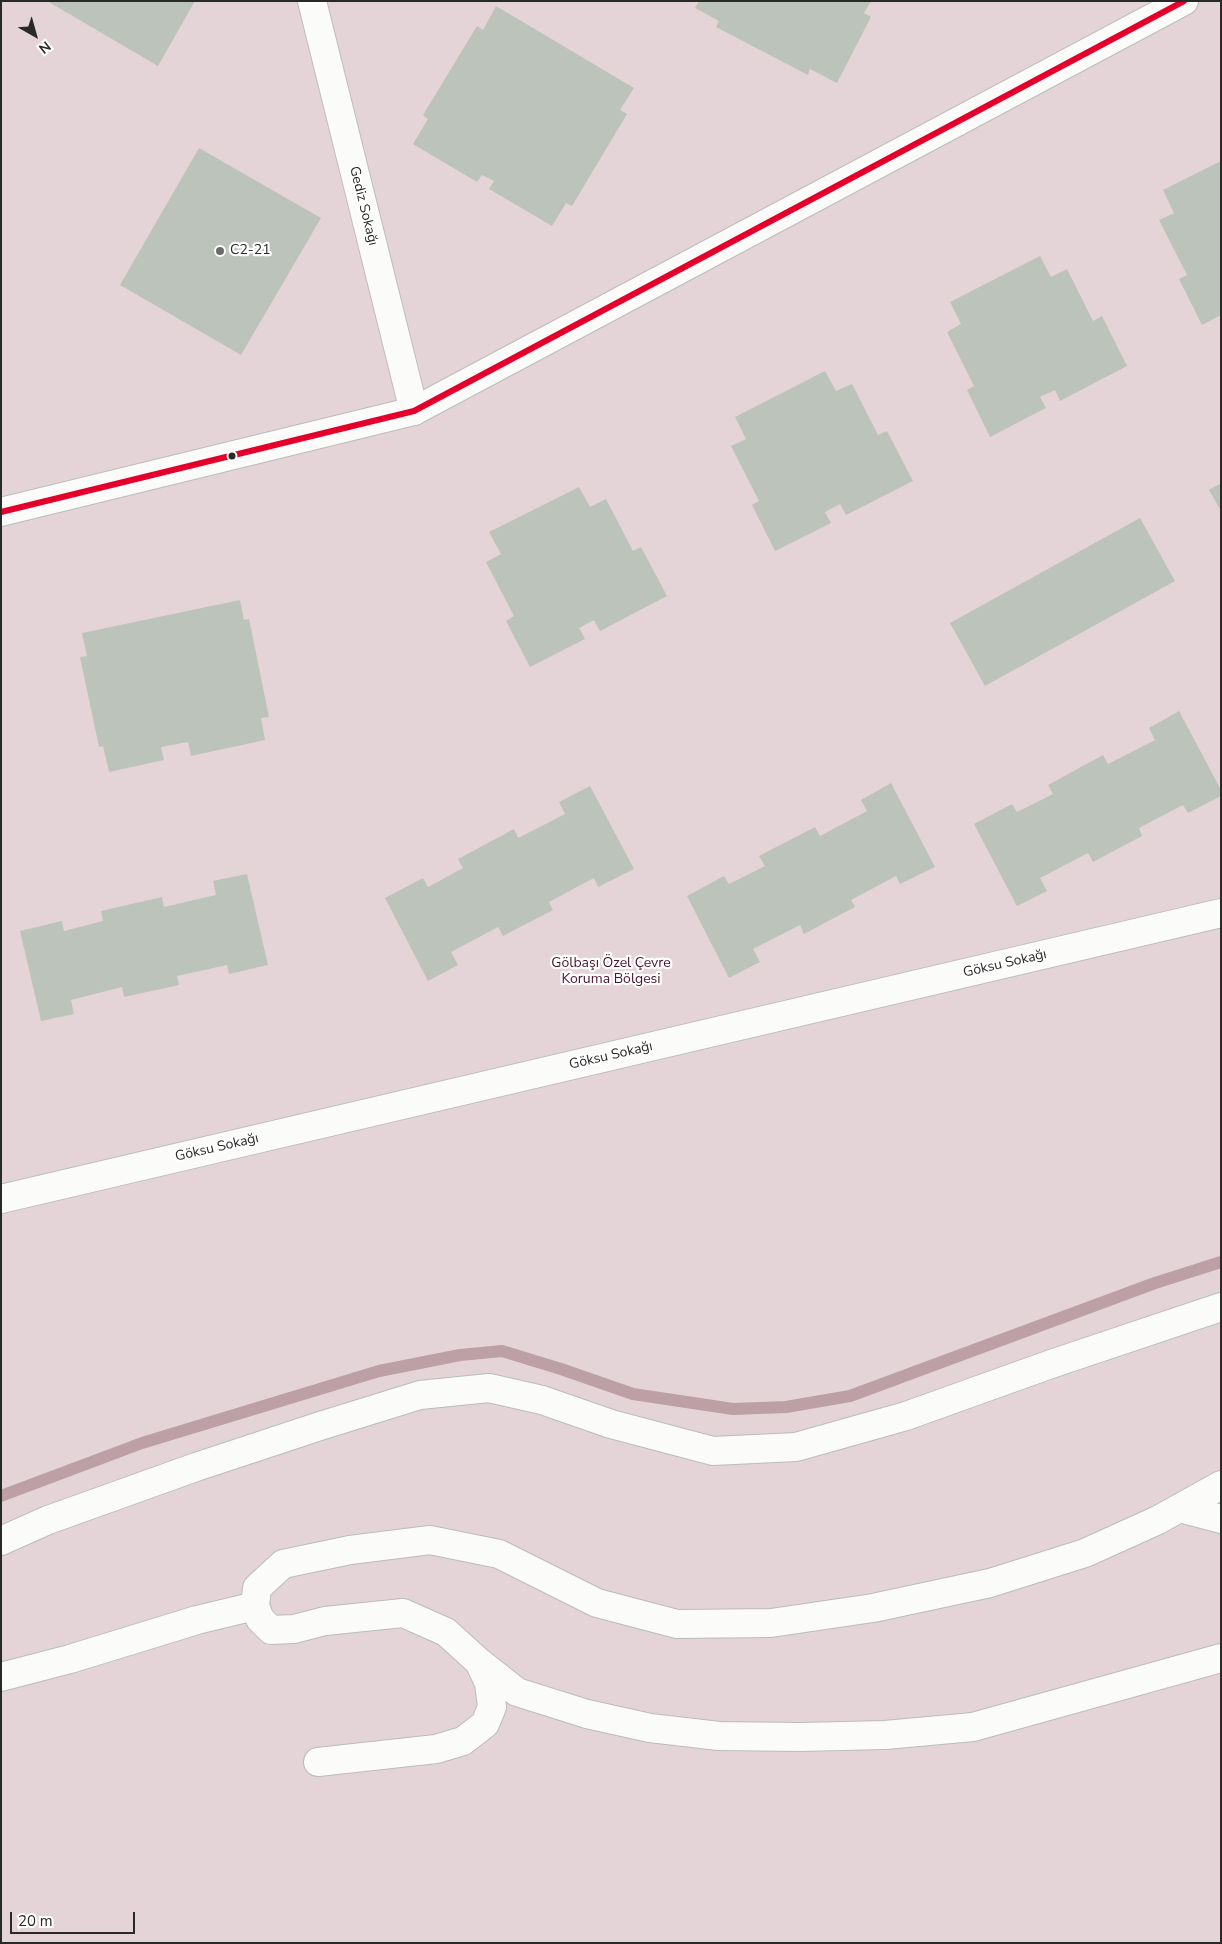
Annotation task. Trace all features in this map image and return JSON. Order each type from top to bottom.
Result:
[{"type":"street","name":"Gediz Sokağı","points":[[312,1],[414,411]]},
{"type":"street","points":[[1,512],[414,411],[1184,1]]},
{"type":"street","name":"Göksu Sokağı","points":[[1,1198],[1221,913]]},
{"type":"street","points":[[1,1541],[48,1520],[196,1468],[320,1426],[420,1395],[489,1388],[542,1400],[611,1424],[713,1451],[796,1447],[906,1416],[1054,1363],[1221,1307]]},
{"type":"street","points":[[1221,1485],[1158,1520],[1085,1553],[990,1583],[873,1608],[771,1623],[677,1624],[597,1603],[499,1554],[430,1540],[350,1550],[283,1564],[256,1588],[255,1606],[260,1619],[271,1630],[294,1629],[324,1621],[403,1613],[446,1632],[516,1692],[588,1714],[650,1728],[699,1733],[800,1737],[885,1736],[973,1726],[1221,1658]]},
{"type":"street","points":[[1180,1508],[1221,1519]]},
{"type":"street","points":[[1,1677],[70,1659],[196,1620],[255,1606]]},
{"type":"street","points":[[318,1762],[436,1749],[464,1741],[484,1724],[492,1707],[489,1683],[479,1662]]},
{"type":"green space","name":"Gölbaşı Özel Çevre Koruma Bölgesi","points":[[1,1],[1221,1],[1221,1943],[1,1943]]},
{"type":"building","points":[[47,1],[195,1],[158,66]]},
{"type":"building","points":[[699,1],[871,1],[864,13],[871,17],[837,83],[810,69],[808,75],[716,27],[719,21],[695,8]]},
{"type":"building","points":[[496,6],[634,88],[620,110],[627,114],[572,206],[566,203],[552,226],[489,189],[494,181],[482,175],[477,182],[413,144],[428,119],[423,115],[477,26],[483,30]]},
{"type":"building","name":"C2-21","points":[[199,148],[321,218],[241,355],[120,285]]},
{"type":"building","points":[[1221,161],[1221,315],[1202,325],[1179,279],[1187,275],[1159,220],[1174,213],[1163,190]]},
{"type":"building","points":[[1040,256],[1051,277],[1067,269],[1093,321],[1102,316],[1127,366],[1060,401],[1055,390],[1040,397],[1046,408],[990,437],[967,390],[974,386],[947,332],[961,324],[950,302]]},
{"type":"building","points":[[825,371],[836,391],[852,384],[878,435],[887,431],[913,481],[846,515],[840,504],[825,512],[831,523],[775,551],[752,505],[759,501],[731,446],[746,439],[735,417]]},
{"type":"building","points":[[1221,483],[1221,511],[1209,490]]},
{"type":"building","points":[[579,487],[590,507],[606,499],[633,551],[641,547],[667,596],[600,631],[594,620],[579,628],[585,639],[530,667],[506,621],[514,616],[486,562],[501,554],[489,532]]},
{"type":"building","points":[[1140,518],[1175,581],[985,686],[950,623]]},
{"type":"building","points":[[240,600],[244,620],[249,619],[269,717],[261,718],[265,740],[191,756],[188,742],[161,747],[164,760],[109,772],[103,746],[99,747],[80,657],[87,656],[82,633]]},
{"type":"building","points":[[1179,711],[1221,790],[1221,796],[1188,813],[1183,805],[1139,828],[1142,836],[1093,862],[1088,853],[1040,878],[1047,891],[1017,906],[974,824],[1012,804],[1017,812],[1053,794],[1048,785],[1103,755],[1108,764],[1155,740],[1149,728]]},
{"type":"building","points":[[891,783],[935,867],[900,884],[896,876],[851,900],[855,907],[804,934],[800,925],[753,949],[760,962],[729,978],[687,896],[724,876],[729,884],[765,866],[759,856],[815,827],[820,836],[867,811],[861,800]]},
{"type":"building","points":[[590,786],[634,869],[598,887],[594,878],[549,902],[553,910],[503,936],[498,927],[451,952],[458,965],[428,981],[385,898],[423,878],[428,887],[463,868],[458,859],[514,829],[518,838],[565,814],[559,802]]},
{"type":"building","points":[[247,874],[268,965],[229,974],[227,965],[177,976],[179,985],[124,997],[122,987],[71,1000],[74,1014],[41,1021],[20,931],[62,921],[64,931],[103,921],[101,911],[162,897],[164,907],[216,895],[213,881]]},
{"type":"waterway","points":[[1,1496],[142,1443],[379,1371],[460,1355],[502,1351],[633,1394],[733,1409],[786,1407],[850,1396],[1155,1283],[1221,1262]]},
{"type":"transit line","points":[[1,512],[414,411],[1184,1]]},
{"type":"place","name":"C2-21","points":[[220,251]]}]
